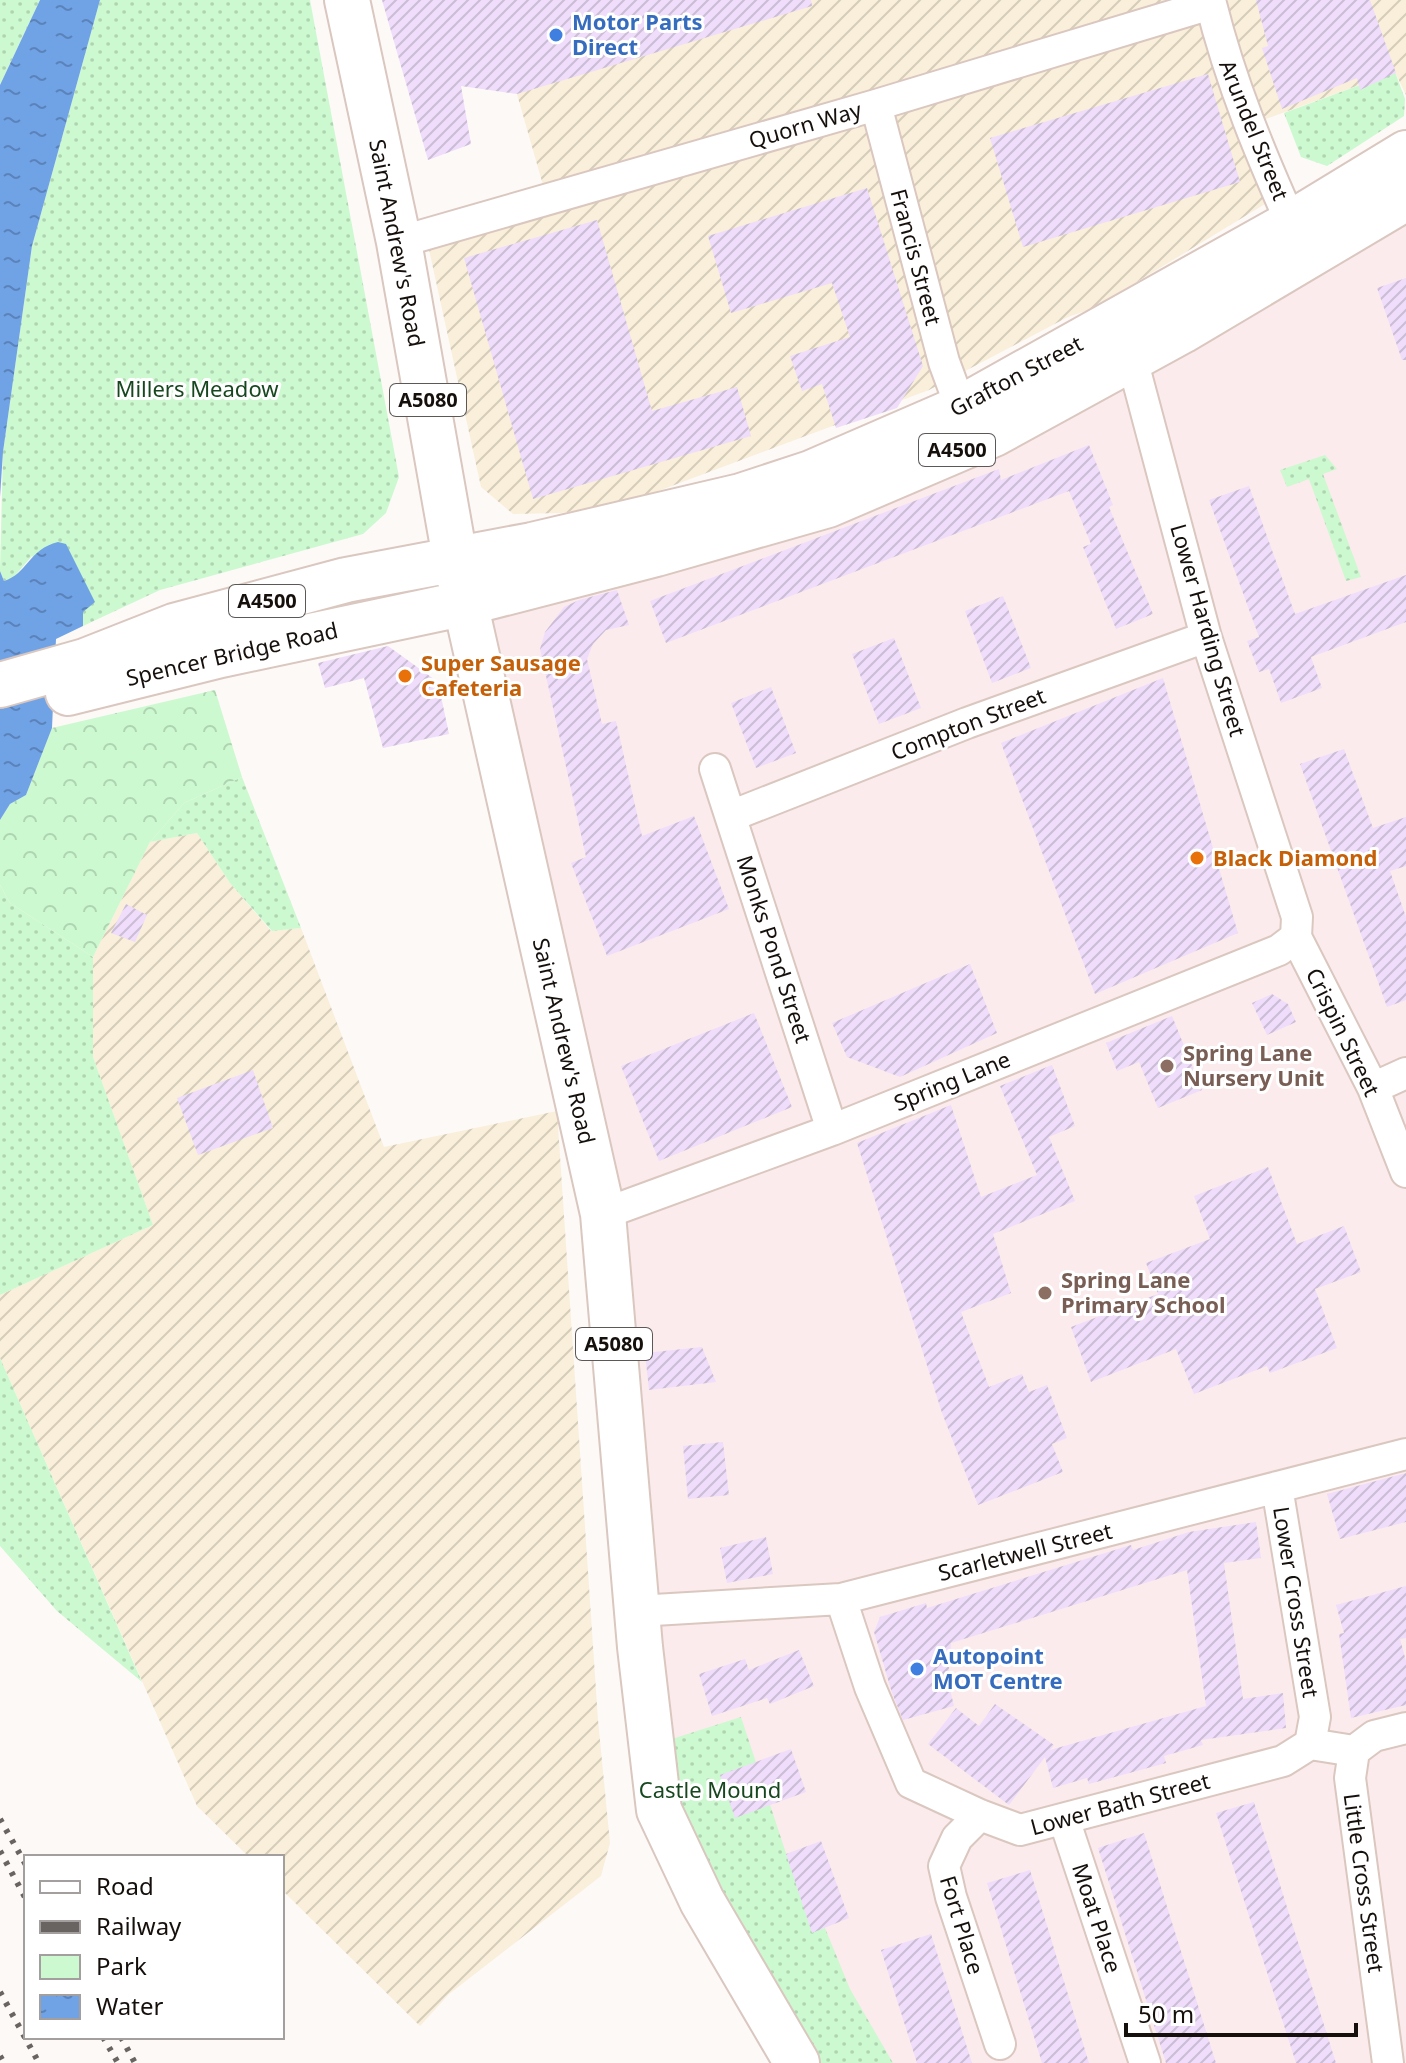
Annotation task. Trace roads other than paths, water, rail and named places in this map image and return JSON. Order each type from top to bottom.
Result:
[{"type":"main road","name":"Saint Andrew's Road","points":[[347,0],[399,242],[455,558],[603,1214],[637,1611],[659,1810],[702,1901],[797,2063]]},
{"type":"main road","name":"Grafton Street","points":[[1299,240],[1406,153]]},
{"type":"main road","name":"Grafton Street","points":[[466,603],[828,505],[994,434],[1124,341],[1299,240],[1406,198]]},
{"type":"main road","name":"Grafton Street","points":[[455,558],[532,545],[741,496],[811,473],[1124,341]]},
{"type":"main road","name":"Spencer Bridge Road","points":[[0,712],[88,674],[174,626],[357,577],[455,558]]},
{"type":"main road","name":"Spencer Bridge Road","points":[[0,685],[221,655],[466,603]]},
{"type":"street","name":"Quorn Way","points":[[399,242],[876,105],[1210,2]]},
{"type":"street","name":"Arundel Street","points":[[1210,2],[1244,115],[1299,240]]},
{"type":"street","name":"Francis Street","points":[[876,105],[944,362],[961,408]]},
{"type":"street","name":"Lower Harding Street","points":[[1124,341],[1206,637],[1297,917],[1296,937]]},
{"type":"street","name":"Compton Street","points":[[731,816],[967,723],[1206,637]]},
{"type":"street","name":"Monks Pond Street","points":[[715,769],[832,1130]]},
{"type":"street","name":"Spring Lane","points":[[603,1214],[832,1130],[1266,955],[1296,937]]},
{"type":"street","name":"Crispin Street","points":[[1296,937],[1373,1088],[1406,1172]]},
{"type":"street","points":[[1373,1088],[1406,1073]]},
{"type":"street","name":"Scarletwell Street","points":[[637,1611],[841,1599],[1406,1454]]},
{"type":"street","name":"Lower Cross Street","points":[[1277,1487],[1312,1730]]},
{"type":"street","name":"Lower Bath Street","points":[[841,1599],[870,1687],[911,1783],[1020,1830],[1283,1761],[1312,1730]]},
{"type":"street","points":[[1312,1730],[1354,1751],[1374,1736],[1406,1728]]},
{"type":"street","name":"Little Cross Street","points":[[1354,1751],[1350,1778],[1388,2063]]},
{"type":"street","name":"Fort Place","points":[[980,1815],[957,1838],[944,1866],[951,1897],[1000,2044]]},
{"type":"street","name":"Moat Place","points":[[1064,1819],[1145,2063]]},
{"type":"water","points":[[40,0],[100,0],[32,246],[3,452],[0,497],[0,85]]},
{"type":"water","points":[[58,542],[66,544],[95,602],[83,612],[83,626],[56,639],[52,728],[26,795],[10,804],[0,820],[0,571],[4,581],[12,578],[41,550]]},
{"type":"railway","points":[[0,1819],[24,1861]]},
{"type":"railway","points":[[0,1851],[24,1895]]},
{"type":"railway","points":[[0,1992],[24,2036]]},
{"type":"railway","points":[[26,2039],[39,2063]]},
{"type":"railway","points":[[104,2039],[118,2063]]},
{"type":"railway","points":[[122,2039],[135,2063]]},
{"type":"railway","points":[[0,2056],[4,2063]]},
{"type":"place","name":"Motor Parts Direct","points":[[556,35]]},
{"type":"place","name":"Super Sausage Cafeteria","points":[[405,676]]},
{"type":"place","name":"Black Diamond","points":[[1197,858]]},
{"type":"place","name":"Spring Lane Nursery Unit","points":[[1167,1066]]},
{"type":"place","name":"Spring Lane Primary School","points":[[1045,1293]]},
{"type":"place","name":"Autopoint MOT Centre","points":[[917,1669]]},
{"type":"park label","name":"Millers Meadow","points":[[197,389]]},
{"type":"park label","name":"Castle Mound","points":[[710,1790]]}]
